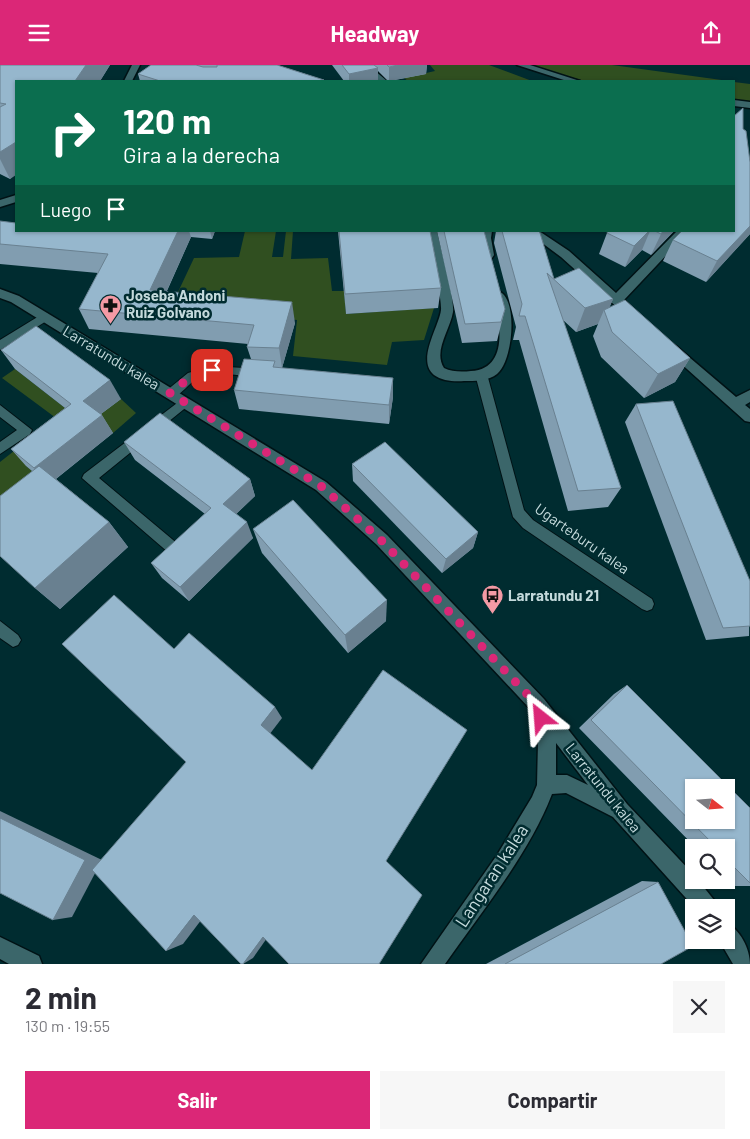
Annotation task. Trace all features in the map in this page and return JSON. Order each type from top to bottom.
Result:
[{"type":"street","points":[[128,80],[136,65]]},
{"type":"street","points":[[363,65],[382,80]]},
{"type":"street","points":[[521,65],[573,80]]},
{"type":"street","points":[[735,103],[750,105]]},
{"type":"street","points":[[0,204],[15,197]]},
{"type":"street","points":[[431,232],[447,312],[434,353],[435,367],[439,373],[446,377],[494,371],[499,361],[508,328],[496,284]]},
{"type":"street","points":[[487,232],[484,238],[491,267]]},
{"type":"street","points":[[532,232],[565,254],[646,326]]},
{"type":"street","points":[[617,300],[683,232]]},
{"type":"street","name":"Larratundu kalea","points":[[0,293],[44,317],[321,486],[382,541],[538,705],[620,811],[701,899]]},
{"type":"street","points":[[661,339],[750,417]]},
{"type":"street","points":[[736,403],[750,395]]},
{"type":"street","name":"Langaran kalea","points":[[432,964],[504,861],[539,803],[546,785],[547,742],[538,705]]},
{"type":"street","points":[[546,785],[567,783],[620,811]]},
{"type":"street","points":[[0,948],[30,964]]},
{"type":"street","points":[[735,948],[745,964]]},
{"type":"lane","points":[[0,346],[44,317]]},
{"type":"lane","points":[[170,393],[192,376],[212,370],[270,374]]},
{"type":"lane","name":"Ugarteburu kalea","points":[[482,374],[518,513],[528,524],[647,603]]},
{"type":"lane","points":[[174,549],[89,478],[184,402]]},
{"type":"lane","points":[[0,410],[26,430],[0,449]]},
{"type":"lane","points":[[0,628],[13,641]]},
{"type":"green space","points":[[430,65],[489,65],[529,80],[407,80],[404,78],[435,71]]},
{"type":"green space","points":[[530,65],[612,65],[722,80],[581,80]]},
{"type":"green space","points":[[735,82],[750,84],[750,102],[735,100]]},
{"type":"green space","points":[[245,232],[276,232],[272,257],[283,257],[286,232],[293,232],[291,259],[328,258],[332,291],[344,291],[346,314],[434,308],[424,340],[392,342],[387,365],[293,356],[297,320],[171,307],[194,258],[239,257]]},
{"type":"green space","points":[[15,369],[83,422],[26,466],[41,478],[0,513],[0,462],[56,418],[2,378]]},
{"type":"green space","points":[[121,399],[136,413],[113,433],[94,419]]},
{"type":"building","points":[[0,65],[86,65],[76,80],[15,80],[15,143],[0,152],[0,107],[6,104],[0,103]]},
{"type":"building","points":[[151,65],[217,67],[217,65],[277,65],[324,80],[157,80],[138,74]]},
{"type":"building","points":[[342,65],[374,65],[378,68],[349,74]]},
{"type":"building","points":[[743,108],[743,129],[746,131],[750,162],[750,226],[717,261],[673,240],[681,232],[735,232],[735,115]]},
{"type":"building","points":[[0,221],[15,223],[15,232],[178,232],[150,290],[292,302],[279,348],[247,347],[254,325],[79,309],[108,254],[0,244]]},
{"type":"building","points":[[339,232],[430,232],[441,288],[345,294]]},
{"type":"building","points":[[444,232],[484,232],[505,309],[501,322],[465,324]]},
{"type":"building","points":[[502,232],[539,232],[554,279],[579,268],[613,299],[585,308],[547,273],[621,488],[578,491],[525,316],[519,316],[522,304]]},
{"type":"building","points":[[608,232],[648,232],[634,246]]},
{"type":"building","points":[[625,300],[690,358],[658,374],[612,332],[604,310]]},
{"type":"building","points":[[36,326],[110,380],[83,401],[102,415],[34,468],[11,449],[71,404],[1,350]]},
{"type":"building","points":[[244,359],[275,361],[273,367],[393,378],[389,405],[234,390]]},
{"type":"building","points":[[673,401],[750,581],[750,626],[723,628],[636,404]]},
{"type":"building","points":[[160,413],[250,479],[223,504],[247,522],[180,587],[151,563],[211,508],[124,442]]},
{"type":"building","points":[[385,442],[478,532],[446,559],[352,464]]},
{"type":"building","points":[[39,466],[109,522],[35,588],[0,556],[0,496]]},
{"type":"building","points":[[293,500],[387,600],[345,635],[253,529]]},
{"type":"building","points":[[114,595],[174,649],[189,633],[275,707],[261,725],[312,770],[383,670],[467,730],[386,861],[422,895],[379,964],[289,964],[263,937],[243,964],[241,964],[194,915],[166,951],[92,870],[186,762],[62,644]]},
{"type":"building","points":[[627,685],[721,779],[685,779],[685,816],[591,720]]},
{"type":"building","points":[[735,793],[750,808],[750,883],[735,868],[735,839],[708,839],[698,829],[735,829]]},
{"type":"building","points":[[0,818],[85,860],[53,920],[0,893]]},
{"type":"building","points":[[658,882],[685,931],[685,949],[688,949],[661,964],[505,964]]},
{"type":"place","name":"Joseba Andoni Ruiz Golvano","points":[[110,324]]},
{"type":"place","name":"Larratundu 21","points":[[492,615]]},
{"type":"route","points":[[212,370],[192,376],[170,393],[321,486],[382,541],[538,705],[541,718]]}]
